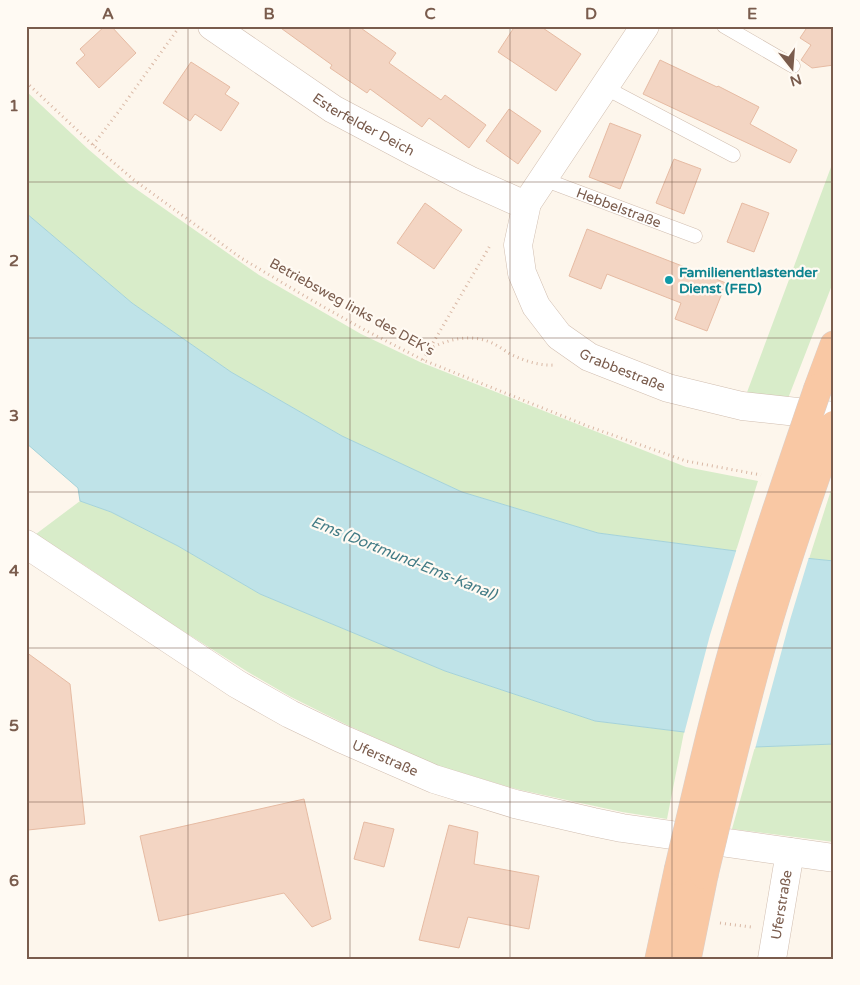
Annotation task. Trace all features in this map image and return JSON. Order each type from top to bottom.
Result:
[{"type":"highway","points":[[687,959],[691,873],[706,749],[742,619],[777,506],[834,345]]},
{"type":"highway","points":[[660,959],[732,756],[767,627],[803,513],[834,425]]},
{"type":"street","name":"Esterfelder Deich","points":[[212,26],[333,109],[468,180],[516,201],[526,203]]},
{"type":"street","points":[[526,203],[645,26]]},
{"type":"street","name":"Grabbestraße","points":[[526,203],[518,245],[522,273],[536,306],[559,336],[589,357],[668,388],[742,406],[834,416]]},
{"type":"street","name":"Uferstraße","points":[[26,544],[237,684],[290,714],[434,779],[515,804],[593,822],[834,858]]},
{"type":"street","name":"Uferstraße","points":[[772,959],[790,852]]},
{"type":"lane","points":[[724,26],[793,66]]},
{"type":"lane","points":[[604,87],[733,155]]},
{"type":"lane","name":"Hebbelstraße","points":[[543,179],[695,236]]},
{"type":"path","points":[[92,145],[180,26]]},
{"type":"path","name":"Betriebsweg links des DEK's","points":[[26,82],[92,145],[134,180],[241,258],[363,329],[422,360],[590,427],[686,461],[766,476]]},
{"type":"path","points":[[422,360],[492,243]]},
{"type":"path","points":[[429,349],[438,344],[456,339],[473,338],[490,342],[532,363],[544,366],[569,365],[589,357]]},
{"type":"path","points":[[719,923],[776,931]]},
{"type":"green space","points":[[26,91],[129,184],[259,275],[361,334],[420,362],[686,467],[758,481],[736,551],[598,533],[462,492],[342,436],[231,372],[132,303],[26,213]]},
{"type":"green space","points":[[834,159],[834,280],[787,401],[746,395]]},
{"type":"green space","points":[[832,487],[834,487],[834,561],[809,559]]},
{"type":"green space","points":[[80,501],[111,512],[178,546],[260,594],[445,671],[595,721],[684,732],[667,819],[622,812],[516,789],[436,765],[347,725],[291,697],[161,617],[36,534]]},
{"type":"green space","points":[[834,744],[834,842],[732,829],[755,747]]},
{"type":"water","name":"Ems (Dortmund-Ems-Kanal)","points":[[26,213],[132,303],[231,372],[342,436],[462,492],[598,533],[736,551],[834,561],[834,744],[755,747],[684,732],[595,721],[445,671],[260,594],[178,546],[111,512],[80,501],[78,488],[26,443]]},
{"type":"pier","points":[[737,548],[809,557],[755,749],[684,734],[710,635]]},
{"type":"building","points":[[105,26],[111,26],[136,53],[99,88],[76,63],[85,55],[80,49]]},
{"type":"building","points":[[278,26],[358,26],[396,53],[389,63],[441,100],[445,95],[486,125],[469,148],[429,118],[422,127],[370,89],[367,93],[330,68],[332,65]]},
{"type":"building","points":[[515,26],[540,26],[581,54],[556,91],[498,52]]},
{"type":"building","points":[[808,26],[834,26],[834,65],[812,68],[801,60],[811,45],[800,38]]},
{"type":"building","points":[[660,60],[759,107],[750,124],[797,150],[790,163],[643,94]]},
{"type":"building","points":[[191,62],[230,87],[225,94],[239,103],[221,131],[195,114],[190,121],[163,103]]},
{"type":"building","points":[[509,109],[541,131],[518,164],[486,141]]},
{"type":"building","points":[[610,123],[641,135],[620,189],[589,177]]},
{"type":"building","points":[[674,159],[701,169],[684,214],[656,203]]},
{"type":"building","points":[[425,203],[462,230],[434,269],[397,243]]},
{"type":"building","points":[[742,203],[769,213],[754,252],[727,242]]},
{"type":"building","name":"Familienentlastender Dienst (FED)","points":[[587,229],[726,283],[707,331],[675,319],[681,303],[607,274],[601,289],[569,276]]},
{"type":"building","points":[[26,652],[70,684],[85,824],[28,830],[26,809]]},
{"type":"building","points":[[304,799],[331,919],[312,927],[284,893],[159,921],[140,836]]},
{"type":"building","points":[[364,822],[394,829],[384,867],[354,859]]},
{"type":"building","points":[[449,825],[478,832],[474,864],[539,876],[529,929],[468,917],[459,948],[419,940]]},
{"type":"place","name":"Familienentlastender Dienst (FED)","points":[[669,280]]}]
